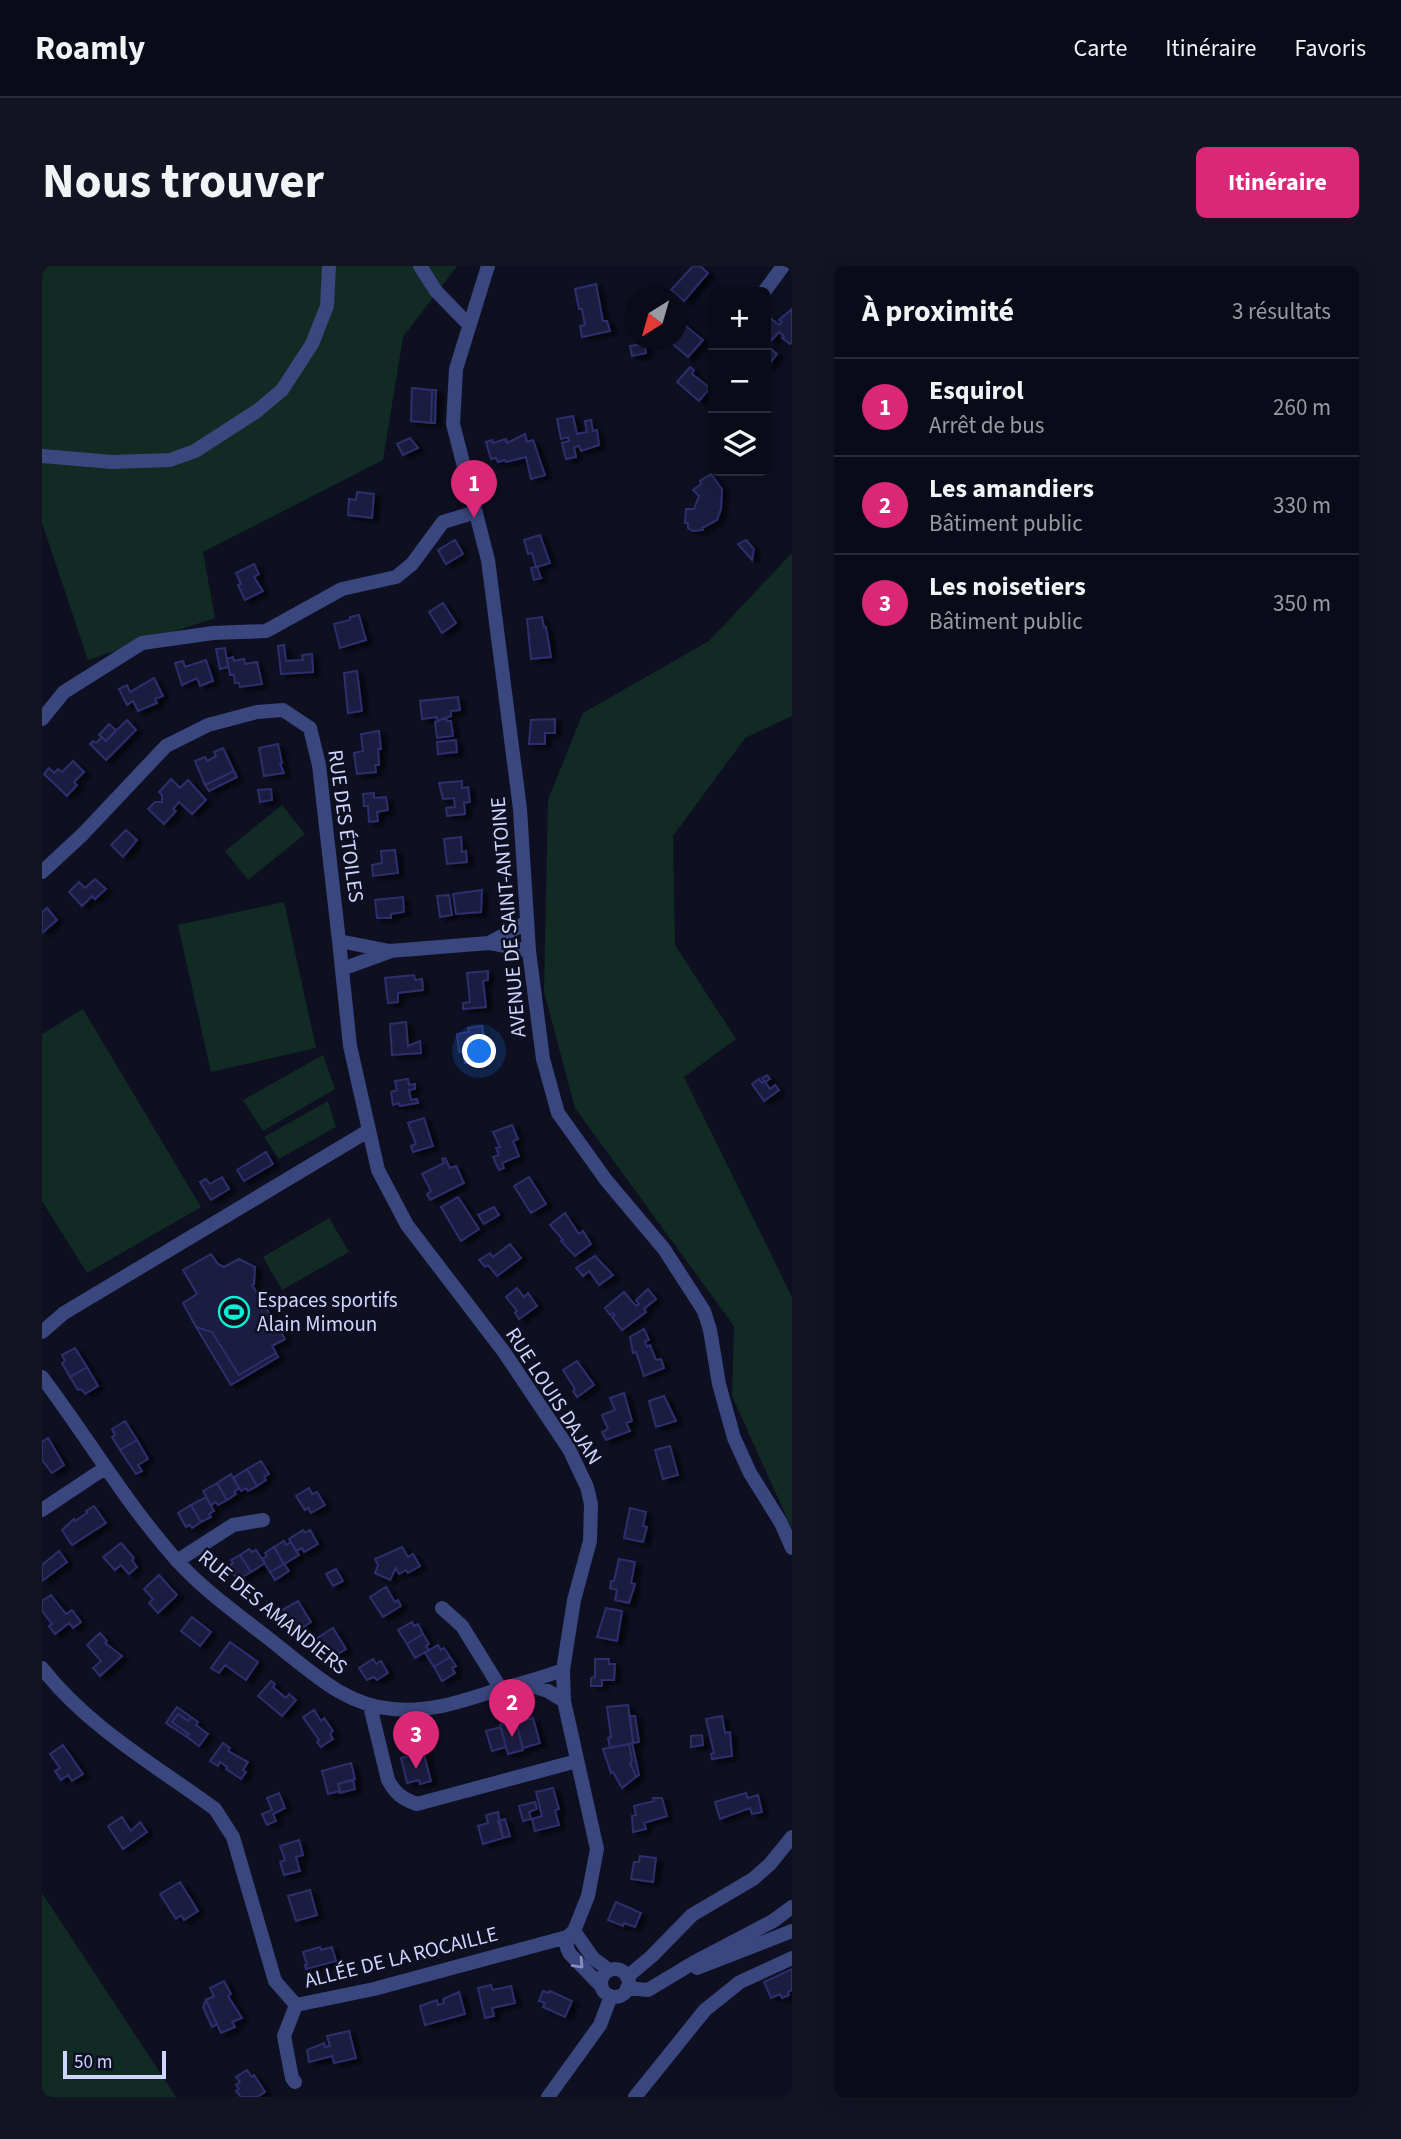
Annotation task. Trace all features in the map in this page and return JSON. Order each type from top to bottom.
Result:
[{"type":"street","points":[[42,456],[112,462],[170,460],[195,451],[257,411],[282,390],[312,344],[327,306],[330,266]]},
{"type":"street","points":[[420,266],[436,291],[468,324]]},
{"type":"street","name":"AVENUE DE SAINT-ANTOINE","points":[[488,266],[456,369],[453,424],[488,560],[520,809],[529,951],[543,1059],[558,1113],[606,1180],[664,1249],[704,1311],[719,1384],[734,1438],[750,1473],[781,1523],[792,1548]]},
{"type":"street","points":[[768,287],[783,266]]},
{"type":"street","points":[[42,719],[64,692],[142,643],[213,633],[266,631],[342,590],[396,577],[412,564],[443,522],[476,512]]},
{"type":"street","name":"RUE DES ÉTOILES","points":[[42,872],[83,834],[166,746],[208,724],[257,712],[283,710],[310,728],[319,765],[339,941]]},
{"type":"street","points":[[489,943],[527,922]]},
{"type":"street","points":[[339,941],[390,951],[489,943],[529,951]]},
{"type":"street","name":"RUE LOUIS DAJAN","points":[[339,941],[350,1046],[378,1170],[407,1224],[504,1352],[569,1449],[587,1487],[591,1504],[590,1541],[574,1600],[563,1670],[565,1701],[597,1849],[588,1896],[570,1934]]},
{"type":"street","points":[[342,969],[390,951]]},
{"type":"street","points":[[42,1332],[64,1313],[368,1131]]},
{"type":"street","name":"RUE DES AMANDIERS","points":[[42,1377],[105,1468],[177,1561],[207,1589],[330,1686],[370,1706],[424,1710],[524,1684],[563,1670]]},
{"type":"street","points":[[42,1510],[105,1468]]},
{"type":"street","points":[[177,1561],[233,1525],[263,1520]]},
{"type":"street","points":[[442,1608],[462,1626],[501,1689]]},
{"type":"street","name":"ALLÉE DE LA ROCAILLE","points":[[42,1668],[61,1692],[94,1722],[204,1802],[224,1821],[233,1837],[275,1981],[296,2005],[374,1989],[570,1934]]},
{"type":"street","points":[[524,1684],[548,1691],[565,1701]]},
{"type":"street","points":[[370,1706],[388,1780],[404,1800],[417,1804],[577,1761]]},
{"type":"street","points":[[570,1934],[567,1948],[570,1954],[606,1991],[619,1996],[627,1982],[692,1914],[753,1879],[770,1864],[792,1837]]},
{"type":"street","points":[[548,2097],[600,2025],[606,1991],[602,1977],[608,1970],[617,1969],[627,1982],[648,1990],[772,1921],[792,1907]]},
{"type":"street","points":[[693,1963],[697,1968],[792,1931]]},
{"type":"street","points":[[570,1934],[608,1970]]},
{"type":"street","points":[[635,2097],[705,2010],[740,1982],[792,1958]]},
{"type":"street","points":[[295,2082],[284,2036],[296,2005]]},
{"type":"green space","points":[[42,266],[457,266],[403,337],[383,460],[203,552],[215,618],[88,660],[42,523]]},
{"type":"green space","points":[[792,553],[792,716],[745,738],[673,836],[675,945],[736,1039],[684,1077],[792,1297],[792,1529],[732,1396],[734,1326],[575,1108],[544,992],[548,800],[583,713],[709,641]]},
{"type":"green space","points":[[282,805],[305,834],[248,880],[225,851]]},
{"type":"green space","points":[[284,902],[316,1048],[211,1072],[178,925]]},
{"type":"green space","points":[[83,1009],[201,1207],[87,1273],[42,1201],[42,1034]]},
{"type":"green space","points":[[323,1055],[335,1089],[263,1131],[243,1100]]},
{"type":"green space","points":[[328,1101],[336,1127],[279,1159],[264,1137]]},
{"type":"green space","points":[[329,1218],[349,1252],[282,1290],[263,1257]]},
{"type":"green space","points":[[42,1893],[176,2097],[42,2097]]},
{"type":"building","points":[[693,266],[700,266],[708,273],[687,298],[687,287],[674,287]]},
{"type":"building","points":[[596,284],[603,321],[607,321],[610,331],[582,337],[580,326],[585,325],[575,289]]},
{"type":"building","points":[[792,309],[790,344],[779,332],[771,339],[771,318],[779,325],[782,322],[779,320]]},
{"type":"building","points":[[687,327],[703,340],[688,357],[680,350],[687,350]]},
{"type":"building","points":[[771,349],[777,354],[771,362]]},
{"type":"building","points":[[631,350],[646,350],[646,353],[632,356]]},
{"type":"building","points":[[690,367],[694,370],[692,374],[708,386],[708,390],[699,401],[677,382]]},
{"type":"building","points":[[412,388],[432,390],[431,423],[411,421]]},
{"type":"building","points":[[432,390],[436,390],[435,423],[431,423]]},
{"type":"building","points":[[573,416],[577,434],[587,432],[585,421],[591,420],[593,431],[597,430],[599,445],[581,451],[579,446],[574,447],[576,457],[566,459],[562,443],[569,441],[568,437],[561,439],[557,419]]},
{"type":"building","points":[[525,434],[527,442],[533,440],[545,475],[531,479],[526,457],[506,462],[491,459],[486,442],[506,439],[507,443]]},
{"type":"building","points":[[410,438],[418,448],[403,455],[397,444]]},
{"type":"building","points":[[712,476],[722,489],[721,509],[717,520],[702,528],[703,530],[693,531],[688,528],[688,523],[685,523],[686,509],[694,509],[699,496],[693,490],[701,484],[700,481]]},
{"type":"building","points":[[357,492],[374,494],[372,518],[348,515],[349,499],[356,500]]},
{"type":"building","points":[[540,535],[550,563],[537,567],[541,578],[534,580],[531,568],[536,567],[524,540]]},
{"type":"building","points":[[455,540],[463,554],[446,564],[438,550]]},
{"type":"building","points":[[746,540],[754,549],[752,560],[738,544]]},
{"type":"building","points":[[254,564],[259,574],[254,577],[263,591],[245,600],[236,573]]},
{"type":"building","points":[[443,603],[456,623],[442,633],[429,612]]},
{"type":"building","points":[[359,615],[366,640],[340,648],[334,624]]},
{"type":"building","points":[[542,617],[551,657],[531,659],[527,619]]},
{"type":"building","points":[[284,645],[286,661],[303,660],[302,655],[312,654],[313,672],[281,674],[278,646]]},
{"type":"building","points":[[225,648],[228,667],[220,669],[216,649]]},
{"type":"building","points":[[233,657],[234,661],[244,659],[245,664],[257,662],[262,684],[240,687],[239,683],[235,683],[234,675],[230,675],[227,659]]},
{"type":"building","points":[[206,660],[213,681],[200,686],[197,678],[182,685],[175,663],[183,661],[185,667]]},
{"type":"building","points":[[357,671],[362,711],[348,713],[344,673]]},
{"type":"building","points":[[154,678],[163,696],[155,699],[157,703],[138,711],[133,701],[127,705],[119,689],[127,685],[130,692]]},
{"type":"building","points":[[458,697],[460,710],[451,711],[451,716],[437,721],[437,717],[422,719],[420,701]]},
{"type":"building","points":[[446,718],[451,721],[453,736],[437,738],[435,722]]},
{"type":"building","points":[[555,719],[555,733],[545,733],[545,744],[529,744],[531,720]]},
{"type":"building","points":[[127,720],[136,730],[106,760],[90,744],[93,741],[96,743],[102,737],[106,741]]},
{"type":"building","points":[[109,724],[116,730],[106,741],[99,735]]},
{"type":"building","points":[[379,731],[381,749],[378,749],[379,765],[375,765],[376,772],[357,774],[354,753],[363,751],[361,734]]},
{"type":"building","points":[[456,740],[457,752],[438,754],[437,742]]},
{"type":"building","points":[[278,744],[284,773],[264,776],[259,748]]},
{"type":"building","points":[[223,748],[234,771],[205,785],[195,761],[205,757],[207,761],[216,756],[214,752]]},
{"type":"building","points":[[73,761],[84,772],[74,782],[77,785],[67,796],[44,774],[49,768],[54,773],[58,769],[62,772]]},
{"type":"building","points":[[234,771],[237,777],[209,791],[205,785]]},
{"type":"building","points":[[171,779],[180,788],[188,780],[206,800],[192,814],[179,802],[173,809],[176,811],[164,824],[148,809],[155,802],[162,802],[159,792]]},
{"type":"building","points":[[462,781],[462,788],[468,787],[470,802],[464,803],[465,814],[447,816],[446,808],[455,807],[454,798],[443,799],[439,783]]},
{"type":"building","points":[[271,789],[272,800],[260,802],[258,790]]},
{"type":"building","points":[[374,793],[374,798],[386,797],[388,810],[377,812],[378,821],[369,822],[368,806],[364,806],[363,794]]},
{"type":"building","points":[[126,830],[137,840],[123,857],[111,845]]},
{"type":"building","points":[[461,837],[462,852],[466,851],[467,862],[447,864],[444,839]]},
{"type":"building","points":[[395,850],[398,873],[373,876],[372,865],[382,863],[381,851]]},
{"type":"building","points":[[95,879],[106,889],[95,899],[92,896],[82,906],[69,892],[79,882],[85,888]]},
{"type":"building","points":[[482,890],[481,912],[456,914],[453,894]]},
{"type":"building","points":[[449,895],[452,915],[440,917],[437,896]]},
{"type":"building","points":[[403,897],[404,912],[391,914],[391,918],[377,918],[375,900]]},
{"type":"building","points":[[47,908],[57,920],[42,933],[42,912]]},
{"type":"building","points":[[488,971],[488,980],[483,981],[486,1007],[463,1009],[463,1003],[470,1002],[467,973]]},
{"type":"building","points":[[414,975],[415,980],[422,979],[423,990],[398,993],[398,1002],[388,1003],[385,978]]},
{"type":"building","points":[[406,1022],[408,1046],[420,1041],[421,1053],[392,1055],[390,1024]]},
{"type":"building","points":[[482,1026],[485,1044],[471,1046],[472,1053],[484,1052],[486,1060],[465,1063],[463,1051],[459,1052],[457,1034],[469,1032],[468,1028]]},
{"type":"building","points":[[767,1075],[770,1079],[765,1082],[770,1089],[775,1085],[779,1090],[764,1101],[752,1084],[759,1079],[762,1083],[762,1078]]},
{"type":"building","points":[[408,1079],[409,1085],[415,1084],[415,1089],[409,1090],[411,1100],[417,1099],[418,1103],[393,1105],[391,1092],[397,1090],[395,1081]]},
{"type":"building","points":[[424,1118],[433,1146],[413,1152],[411,1146],[416,1144],[408,1123]]},
{"type":"building","points":[[512,1125],[518,1139],[513,1141],[519,1156],[502,1163],[504,1168],[499,1170],[493,1157],[499,1155],[496,1148],[500,1147],[493,1132]]},
{"type":"building","points":[[266,1152],[273,1164],[244,1181],[237,1170]]},
{"type":"building","points":[[445,1158],[450,1168],[456,1166],[464,1183],[430,1200],[427,1194],[431,1191],[422,1174],[444,1163],[442,1159]]},
{"type":"building","points":[[222,1177],[229,1189],[211,1200],[200,1182],[206,1179],[210,1184]]},
{"type":"building","points":[[529,1177],[546,1204],[531,1213],[514,1186]]},
{"type":"building","points":[[458,1197],[479,1229],[461,1241],[441,1207]]},
{"type":"building","points":[[494,1207],[499,1215],[484,1224],[478,1215]]},
{"type":"building","points":[[565,1213],[579,1234],[583,1231],[591,1244],[575,1256],[550,1225]]},
{"type":"building","points":[[510,1244],[521,1258],[497,1276],[488,1265],[485,1267],[479,1260],[490,1253],[493,1257]]},
{"type":"building","points":[[211,1254],[218,1264],[224,1267],[239,1259],[255,1267],[252,1285],[285,1339],[272,1346],[276,1353],[239,1375],[212,1332],[196,1327],[183,1303],[197,1294],[183,1270]]},
{"type":"building","points":[[595,1256],[613,1275],[599,1285],[589,1271],[583,1276],[576,1268]]},
{"type":"building","points":[[517,1288],[524,1297],[528,1293],[537,1306],[519,1319],[515,1313],[517,1311],[506,1297]]},
{"type":"building","points":[[648,1289],[656,1299],[644,1309],[646,1312],[622,1330],[612,1317],[615,1315],[610,1315],[605,1308],[624,1292],[636,1306],[639,1304],[636,1300]]},
{"type":"building","points":[[196,1327],[212,1332],[239,1375],[276,1353],[278,1357],[231,1385]]},
{"type":"building","points":[[644,1329],[649,1340],[645,1341],[647,1347],[650,1345],[656,1360],[661,1359],[664,1368],[644,1376],[636,1352],[633,1353],[630,1337]]},
{"type":"building","points":[[75,1348],[87,1367],[70,1377],[62,1363],[65,1361],[62,1355]]},
{"type":"building","points":[[577,1361],[594,1385],[577,1397],[563,1370]]},
{"type":"building","points":[[87,1367],[98,1386],[85,1394],[81,1389],[78,1390],[70,1377]]},
{"type":"building","points":[[624,1393],[632,1421],[626,1423],[630,1431],[606,1440],[602,1432],[608,1429],[602,1415],[615,1410],[610,1398]]},
{"type":"building","points":[[664,1396],[676,1421],[656,1427],[649,1401]]},
{"type":"building","points":[[125,1421],[137,1440],[120,1450],[112,1437],[115,1435],[112,1429]]},
{"type":"building","points":[[48,1438],[64,1465],[52,1473],[42,1460],[42,1442]]},
{"type":"building","points":[[137,1440],[148,1459],[138,1465],[142,1471],[136,1474],[120,1450]]},
{"type":"building","points":[[670,1446],[678,1475],[663,1479],[655,1450]]},
{"type":"building","points":[[261,1461],[269,1474],[264,1477],[266,1480],[257,1486],[247,1469]]},
{"type":"building","points":[[247,1469],[257,1486],[241,1491],[233,1478]]},
{"type":"building","points":[[231,1474],[239,1488],[234,1492],[236,1494],[227,1500],[217,1483]]},
{"type":"building","points":[[217,1483],[227,1500],[211,1505],[203,1491]]},
{"type":"building","points":[[309,1488],[312,1494],[317,1492],[325,1505],[311,1513],[308,1508],[305,1510],[296,1496]]},
{"type":"building","points":[[206,1497],[214,1511],[209,1514],[211,1517],[201,1522],[191,1505]]},
{"type":"building","points":[[191,1505],[201,1522],[192,1528],[190,1525],[186,1527],[178,1513]]},
{"type":"building","points":[[94,1506],[106,1523],[72,1545],[62,1530]]},
{"type":"building","points":[[630,1508],[646,1512],[643,1526],[647,1527],[643,1542],[624,1538]]},
{"type":"building","points":[[303,1530],[305,1533],[310,1530],[318,1544],[304,1552],[302,1548],[296,1551],[289,1539]]},
{"type":"building","points":[[284,1541],[286,1545],[291,1542],[299,1555],[284,1564],[274,1547]]},
{"type":"building","points":[[121,1543],[134,1558],[132,1560],[137,1567],[129,1574],[121,1565],[115,1570],[103,1557]]},
{"type":"building","points":[[274,1547],[284,1564],[270,1572],[262,1559],[267,1556],[265,1553]]},
{"type":"building","points":[[402,1547],[408,1557],[413,1554],[420,1566],[408,1573],[406,1570],[399,1574],[396,1568],[390,1580],[375,1573],[378,1565],[375,1559]]},
{"type":"building","points":[[249,1549],[252,1552],[256,1550],[265,1563],[251,1572],[240,1555]]},
{"type":"building","points":[[59,1551],[67,1562],[42,1581],[42,1565]]},
{"type":"building","points":[[240,1555],[251,1572],[237,1580],[229,1566],[233,1563],[231,1560]]},
{"type":"building","points":[[619,1559],[635,1562],[631,1583],[635,1584],[629,1603],[615,1600],[617,1590],[610,1588]]},
{"type":"building","points":[[284,1564],[289,1571],[275,1580],[270,1572]]},
{"type":"building","points":[[336,1569],[343,1581],[333,1586],[326,1574]]},
{"type":"building","points":[[159,1575],[177,1595],[158,1613],[149,1603],[153,1599],[144,1589]]},
{"type":"building","points":[[386,1587],[395,1602],[398,1600],[401,1606],[383,1617],[370,1597]]},
{"type":"building","points":[[51,1595],[66,1614],[72,1610],[81,1622],[73,1628],[69,1623],[55,1634],[49,1626],[52,1624],[42,1611],[42,1601]]},
{"type":"building","points":[[298,1601],[311,1622],[295,1632],[286,1616],[282,1618],[279,1612]]},
{"type":"building","points":[[606,1608],[622,1611],[617,1641],[597,1637]]},
{"type":"building","points":[[192,1617],[211,1632],[200,1646],[181,1631]]},
{"type":"building","points":[[412,1622],[414,1626],[418,1624],[423,1634],[407,1644],[398,1630]]},
{"type":"building","points":[[333,1628],[346,1649],[330,1659],[314,1640]]},
{"type":"building","points":[[100,1633],[107,1641],[105,1643],[122,1656],[100,1676],[93,1668],[101,1661],[87,1645]]},
{"type":"building","points":[[423,1634],[429,1644],[426,1646],[429,1650],[415,1658],[407,1644]]},
{"type":"building","points":[[230,1642],[258,1662],[246,1680],[225,1665],[219,1673],[211,1668]]},
{"type":"building","points":[[438,1645],[441,1650],[444,1648],[450,1657],[434,1667],[425,1653]]},
{"type":"building","points":[[450,1657],[456,1666],[452,1668],[455,1673],[442,1681],[434,1667]]},
{"type":"building","points":[[373,1659],[376,1664],[381,1661],[388,1673],[377,1680],[374,1677],[367,1680],[359,1668]]},
{"type":"building","points":[[595,1659],[609,1659],[609,1664],[615,1664],[614,1680],[602,1680],[602,1686],[591,1686],[591,1678],[595,1677]]},
{"type":"building","points":[[271,1681],[275,1684],[273,1687],[286,1698],[289,1694],[296,1700],[282,1716],[258,1696]]},
{"type":"building","points":[[628,1705],[633,1743],[610,1748],[607,1707]]},
{"type":"building","points":[[177,1707],[191,1717],[188,1721],[178,1714],[172,1722],[189,1734],[187,1737],[166,1723]]},
{"type":"building","points":[[314,1710],[321,1721],[324,1718],[333,1731],[330,1734],[333,1739],[321,1747],[303,1717]]},
{"type":"building","points":[[178,1714],[188,1721],[191,1717],[198,1722],[196,1725],[208,1734],[199,1746],[187,1737],[189,1734],[172,1722]]},
{"type":"building","points":[[630,1716],[635,1716],[639,1742],[633,1743]]},
{"type":"building","points":[[722,1716],[725,1733],[730,1732],[732,1756],[712,1759],[711,1754],[714,1753],[706,1719]]},
{"type":"building","points":[[533,1718],[540,1743],[523,1748],[516,1723]]},
{"type":"building","points":[[516,1721],[523,1750],[508,1754],[500,1725]]},
{"type":"building","points":[[501,1727],[506,1747],[492,1751],[486,1731]]},
{"type":"building","points":[[702,1735],[703,1745],[691,1747],[691,1736]]},
{"type":"building","points":[[223,1743],[230,1748],[228,1751],[248,1762],[241,1779],[220,1762],[218,1766],[210,1761]]},
{"type":"building","points":[[632,1743],[639,1775],[636,1777],[630,1763],[632,1760],[629,1744]]},
{"type":"building","points":[[629,1744],[632,1760],[630,1763],[636,1777],[622,1788],[613,1772],[611,1773],[603,1749]]},
{"type":"building","points":[[63,1745],[83,1774],[72,1781],[68,1775],[61,1780],[55,1771],[60,1768],[50,1754]]},
{"type":"building","points":[[422,1747],[431,1781],[407,1783],[401,1758],[413,1755],[411,1750]]},
{"type":"building","points":[[351,1763],[355,1779],[338,1784],[340,1791],[328,1794],[322,1771]]},
{"type":"building","points":[[353,1780],[355,1789],[340,1793],[338,1784]]},
{"type":"building","points":[[553,1788],[559,1809],[555,1810],[559,1825],[535,1831],[532,1819],[542,1816],[536,1792]]},
{"type":"building","points":[[279,1793],[285,1808],[273,1814],[276,1821],[267,1825],[262,1814],[272,1810],[267,1798]]},
{"type":"building","points":[[746,1793],[748,1798],[758,1795],[762,1812],[752,1814],[750,1808],[720,1819],[715,1802]]},
{"type":"building","points":[[653,1798],[662,1798],[667,1816],[644,1823],[646,1829],[633,1832],[632,1816],[636,1815],[634,1806],[654,1801]]},
{"type":"building","points":[[535,1802],[537,1809],[529,1812],[531,1819],[523,1821],[519,1806]]},
{"type":"building","points":[[498,1812],[503,1838],[483,1844],[478,1826],[488,1823],[486,1815]]},
{"type":"building","points":[[122,1817],[131,1831],[140,1822],[147,1832],[123,1849],[108,1826]]},
{"type":"building","points":[[505,1819],[510,1836],[503,1838],[498,1821]]},
{"type":"building","points":[[299,1840],[303,1855],[296,1857],[300,1871],[284,1875],[280,1862],[285,1860],[280,1846]]},
{"type":"building","points":[[640,1856],[656,1858],[653,1882],[631,1879],[634,1862],[639,1862]]},
{"type":"building","points":[[180,1882],[198,1911],[184,1920],[181,1915],[176,1919],[160,1894]]},
{"type":"building","points":[[310,1890],[317,1915],[296,1921],[288,1896]]},
{"type":"building","points":[[616,1902],[641,1913],[635,1927],[608,1920]]},
{"type":"building","points":[[320,1947],[321,1950],[332,1947],[336,1961],[306,1969],[303,1952]]},
{"type":"building","points":[[792,1969],[792,1990],[788,1992],[789,1995],[782,1998],[780,1994],[771,1998],[764,1982]]},
{"type":"building","points":[[224,1981],[231,1994],[228,1996],[242,2018],[232,2022],[235,2027],[221,2033],[206,2000],[214,1996],[210,1988]]},
{"type":"building","points":[[491,1985],[493,1990],[511,1986],[515,2003],[492,2008],[494,2016],[485,2018],[478,1988]]},
{"type":"building","points":[[543,1991],[550,1991],[572,2001],[565,2017],[543,2007],[545,2003],[539,2001]]},
{"type":"building","points":[[459,1992],[465,2014],[425,2025],[420,2006],[437,2000],[438,2005],[444,2003],[443,1999]]},
{"type":"building","points":[[206,2000],[217,2024],[212,2027],[203,2007]]},
{"type":"building","points":[[349,2031],[356,2058],[334,2063],[332,2056],[309,2062],[307,2050],[324,2043],[325,2047],[330,2046],[327,2036]]},
{"type":"building","points":[[247,2070],[252,2077],[254,2075],[265,2092],[257,2097],[241,2097],[236,2091],[239,2089],[236,2085],[240,2082],[236,2077]]},
{"type":"place","name":"Esquirol","points":[[474,518]]},
{"type":"place","name":"Espaces sportifs Alain Mimoun","points":[[234,1312]]},
{"type":"place","name":"Les amandiers","points":[[512,1737]]},
{"type":"place","name":"Les noisetiers","points":[[416,1769]]}]
